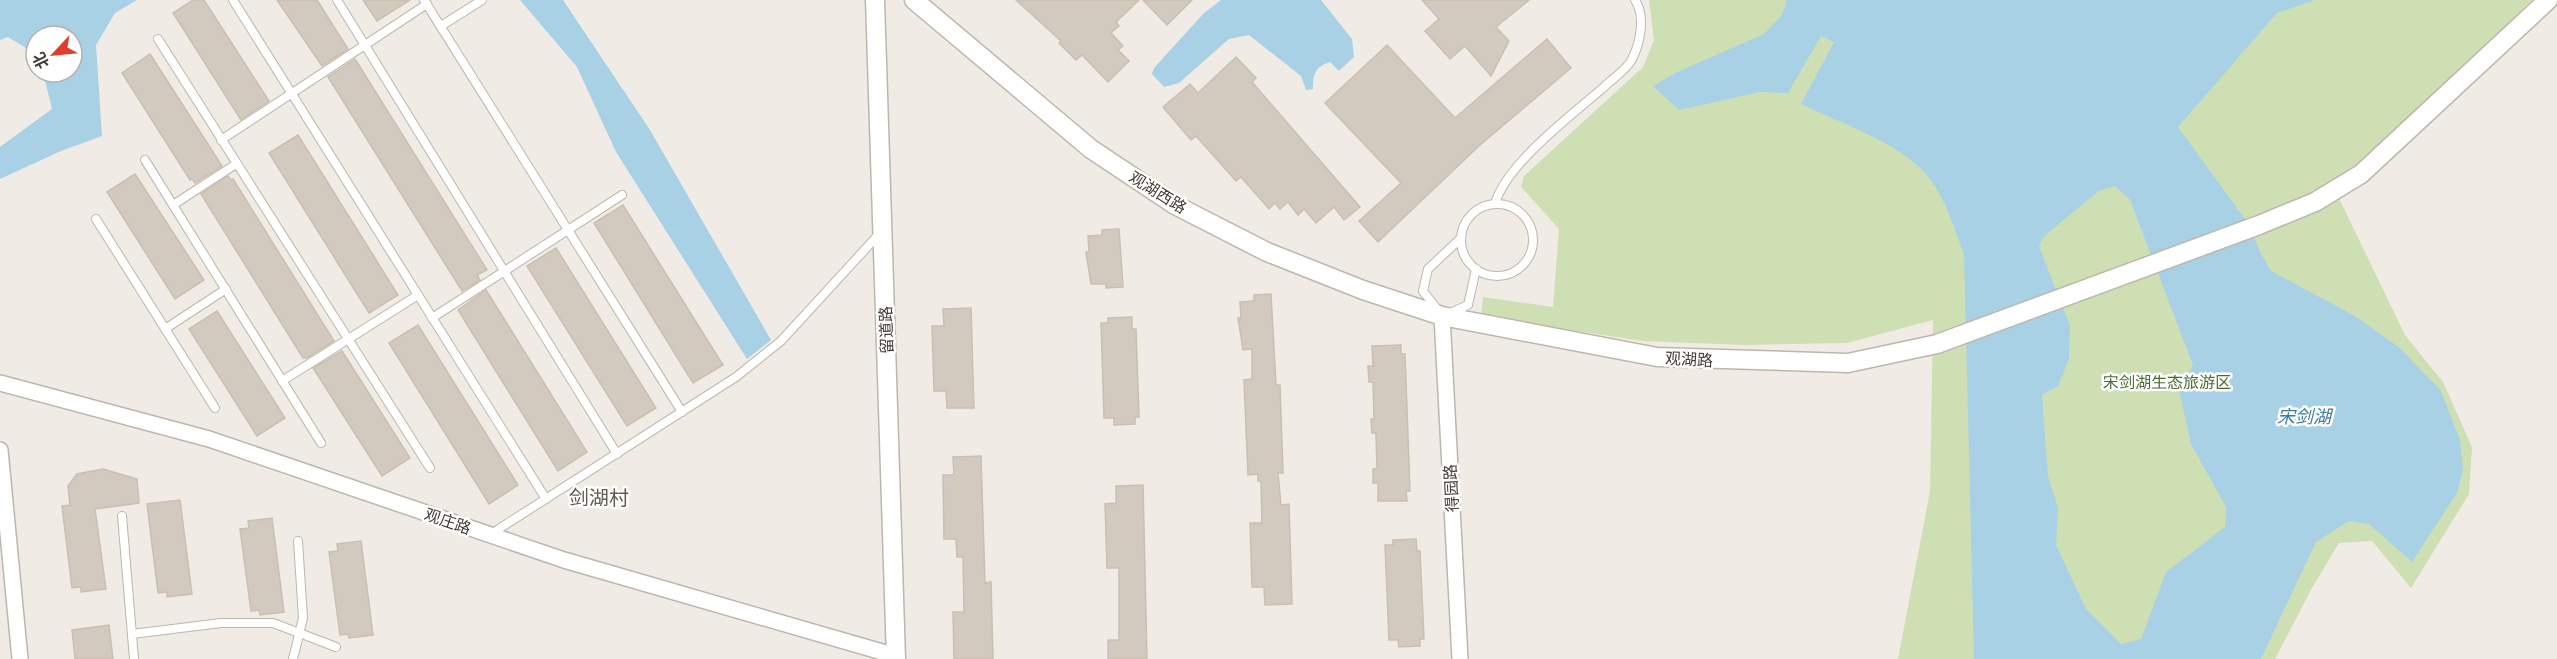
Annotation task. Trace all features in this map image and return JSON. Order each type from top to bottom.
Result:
[{"type":"street","name":"留道路","points":[[875,0],[896,658]]},
{"type":"street","name":"观湖西路","points":[[914,0],[1091,149],[1175,205],[1267,252],[1363,290],[1442,316]]},
{"type":"street","name":"观湖路","points":[[1442,316],[1657,357],[1848,363],[1937,344],[2259,225],[2315,202],[2361,174],[2548,0]]},
{"type":"street","name":"得园路","points":[[1442,316],[1460,659]]},
{"type":"street","name":"观庄路","points":[[0,383],[209,440],[564,560],[896,658]]},
{"type":"street","points":[[0,450],[20,659]]},
{"type":"lane","points":[[233,0],[546,499]]},
{"type":"lane","points":[[337,0],[617,454]]},
{"type":"lane","points":[[441,26],[482,0]]},
{"type":"lane","points":[[1495,204],[1509,176],[1630,63],[1640,41],[1640,7],[1635,0]]},
{"type":"lane","points":[[221,140],[426,2],[682,412]]},
{"type":"lane","points":[[158,39],[430,468]]},
{"type":"lane","points":[[145,160],[321,443]]},
{"type":"lane","points":[[173,205],[236,164]]},
{"type":"lane","points":[[432,318],[622,195]]},
{"type":"lane","points":[[1495,204],[1514,208],[1524,216],[1533,238],[1532,249],[1520,268],[1509,274],[1498,276],[1476,269],[1463,250],[1461,238],[1470,216],[1480,208],[1495,204]]},
{"type":"lane","points":[[96,219],[215,408]]},
{"type":"lane","points":[[490,535],[736,377],[781,341],[883,230]]},
{"type":"lane","points":[[1461,238],[1428,269],[1423,291],[1442,316],[1468,305],[1476,269]]},
{"type":"lane","points":[[165,329],[226,289]]},
{"type":"lane","points":[[282,381],[418,295]]},
{"type":"lane","points":[[122,516],[134,659]]},
{"type":"lane","points":[[293,659],[303,618],[298,541]]},
{"type":"lane","points":[[132,634],[221,622],[273,623],[336,646]]},
{"type":"green space","name":"宋剑湖生态旅游区","points":[[1649,0],[2532,0],[2335,190],[2405,335],[2443,382],[2472,447],[2469,494],[2411,588],[2372,541],[2339,543],[2312,588],[2275,659],[1898,659],[1930,491],[1933,320],[1847,343],[1745,345],[1642,341],[1481,316],[1483,297],[1553,307],[1559,229],[1521,187],[1524,176],[1643,67],[1654,40]]},
{"type":"water","points":[[0,0],[137,0],[115,13],[96,45],[102,136],[61,151],[0,179],[0,147],[52,109],[46,84],[84,84],[84,24],[24,24],[24,47],[8,37],[0,40]]},
{"type":"water","points":[[520,0],[563,0],[650,130],[771,340],[747,359],[616,152],[577,67]]},
{"type":"water","points":[[1221,0],[1321,0],[1352,39],[1354,57],[1339,71],[1330,62],[1321,66],[1314,75],[1313,89],[1306,90],[1301,76],[1249,35],[1229,39],[1179,83],[1164,87],[1152,74],[1154,68],[1204,13]]},
{"type":"water","name":"宋剑湖","points":[[1787,0],[2315,0],[2277,13],[2178,127],[2248,223],[2271,271],[2355,316],[2400,348],[2441,391],[2460,440],[2463,470],[2457,493],[2412,562],[2369,524],[2349,521],[2316,542],[2261,659],[1974,659],[1964,254],[1939,192],[1926,174],[1900,152],[1868,134],[1801,104],[1834,42],[1821,36],[1788,93],[1760,92],[1679,110],[1653,86],[1675,73],[1764,34],[1782,15]],"holes":[[[2115,186],[2130,200],[2193,365],[2179,390],[2191,444],[2226,507],[2225,527],[2166,572],[2141,639],[2121,644],[2086,609],[2056,545],[2058,508],[2048,476],[2042,395],[2058,386],[2069,359],[2070,326],[2039,246],[2044,236],[2099,191]]]},
{"type":"building","points":[[193,0],[204,0],[269,101],[241,120],[173,13]]},
{"type":"building","points":[[277,0],[317,0],[348,49],[322,66]]},
{"type":"building","points":[[363,0],[410,0],[377,21]]},
{"type":"building","points":[[1016,0],[1139,0],[1116,22],[1119,26],[1111,33],[1123,46],[1118,50],[1129,61],[1108,82],[1082,55],[1076,60],[1059,43],[1061,41]]},
{"type":"building","points":[[1143,0],[1192,0],[1167,25]]},
{"type":"building","points":[[1422,0],[1529,0],[1496,27],[1509,41],[1491,76],[1465,46],[1450,59],[1425,31],[1439,19]]},
{"type":"building","points":[[1547,39],[1571,68],[1480,145],[1378,242],[1359,221],[1401,183],[1325,103],[1387,45],[1455,118]]},
{"type":"building","points":[[150,54],[222,166],[195,183],[192,179],[190,180],[122,73]]},
{"type":"building","points":[[1236,57],[1256,78],[1252,82],[1360,207],[1344,220],[1334,207],[1316,223],[1304,209],[1298,215],[1288,202],[1280,209],[1275,203],[1269,209],[1241,177],[1236,181],[1196,136],[1191,140],[1163,107],[1190,84],[1198,93]]},
{"type":"building","points":[[355,59],[487,270],[477,275],[480,280],[462,291],[328,77]]},
{"type":"building","points":[[298,135],[398,295],[369,313],[269,153]]},
{"type":"building","points":[[135,174],[204,280],[175,299],[107,192]]},
{"type":"building","points":[[228,176],[231,180],[233,179],[334,341],[307,358],[303,358],[201,194]]},
{"type":"building","points":[[623,205],[723,365],[693,383],[594,223]]},
{"type":"building","points":[[1119,229],[1123,287],[1106,288],[1106,284],[1091,284],[1086,252],[1089,252],[1088,236],[1102,235],[1102,230]]},
{"type":"building","points":[[556,248],[656,408],[627,426],[527,266]]},
{"type":"building","points":[[486,290],[587,452],[558,471],[458,310]]},
{"type":"building","points":[[1271,294],[1276,385],[1280,385],[1283,473],[1278,473],[1281,505],[1289,504],[1292,604],[1265,605],[1264,587],[1252,587],[1250,523],[1262,523],[1261,481],[1258,481],[1258,474],[1248,475],[1244,380],[1252,379],[1252,349],[1243,350],[1238,318],[1241,318],[1240,302],[1254,301],[1254,295]]},
{"type":"building","points":[[971,308],[974,408],[947,408],[946,391],[934,391],[932,326],[944,326],[943,309]]},
{"type":"building","points":[[217,311],[285,418],[257,436],[189,329]]},
{"type":"building","points":[[1132,317],[1132,329],[1136,329],[1139,417],[1135,417],[1135,424],[1114,425],[1114,418],[1104,418],[1101,323],[1108,323],[1108,318]]},
{"type":"building","points":[[418,325],[518,485],[489,504],[389,343]]},
{"type":"building","points":[[1401,345],[1401,354],[1405,354],[1410,491],[1406,491],[1407,501],[1378,501],[1378,483],[1373,483],[1373,469],[1377,468],[1376,433],[1372,433],[1371,419],[1374,419],[1373,382],[1369,382],[1368,366],[1373,366],[1372,346]]},
{"type":"building","points":[[342,351],[410,458],[382,476],[313,368]]},
{"type":"building","points":[[981,456],[985,583],[991,582],[993,659],[954,659],[953,612],[964,612],[963,557],[957,557],[956,539],[944,539],[943,475],[954,475],[953,457]]},
{"type":"building","points":[[103,469],[137,479],[139,503],[95,509],[106,589],[81,592],[81,587],[72,588],[62,506],[70,505],[68,486],[77,474]]},
{"type":"building","points":[[1143,485],[1147,659],[1108,659],[1108,640],[1119,640],[1119,568],[1107,568],[1105,504],[1116,503],[1116,486]]},
{"type":"building","points":[[180,500],[192,594],[167,597],[167,592],[158,593],[147,504]]},
{"type":"building","points":[[272,518],[284,612],[260,615],[259,610],[251,611],[240,529],[249,528],[248,521]]},
{"type":"building","points":[[1416,539],[1417,551],[1420,551],[1424,639],[1420,639],[1420,646],[1399,647],[1398,640],[1389,640],[1385,545],[1393,545],[1393,540]]},
{"type":"building","points":[[361,541],[373,635],[349,638],[348,634],[340,635],[329,552],[338,551],[337,544]]},
{"type":"building","points":[[109,625],[113,659],[75,659],[72,630]]},
{"type":"district","name":"剑湖村","points":[[599,498]]}]
